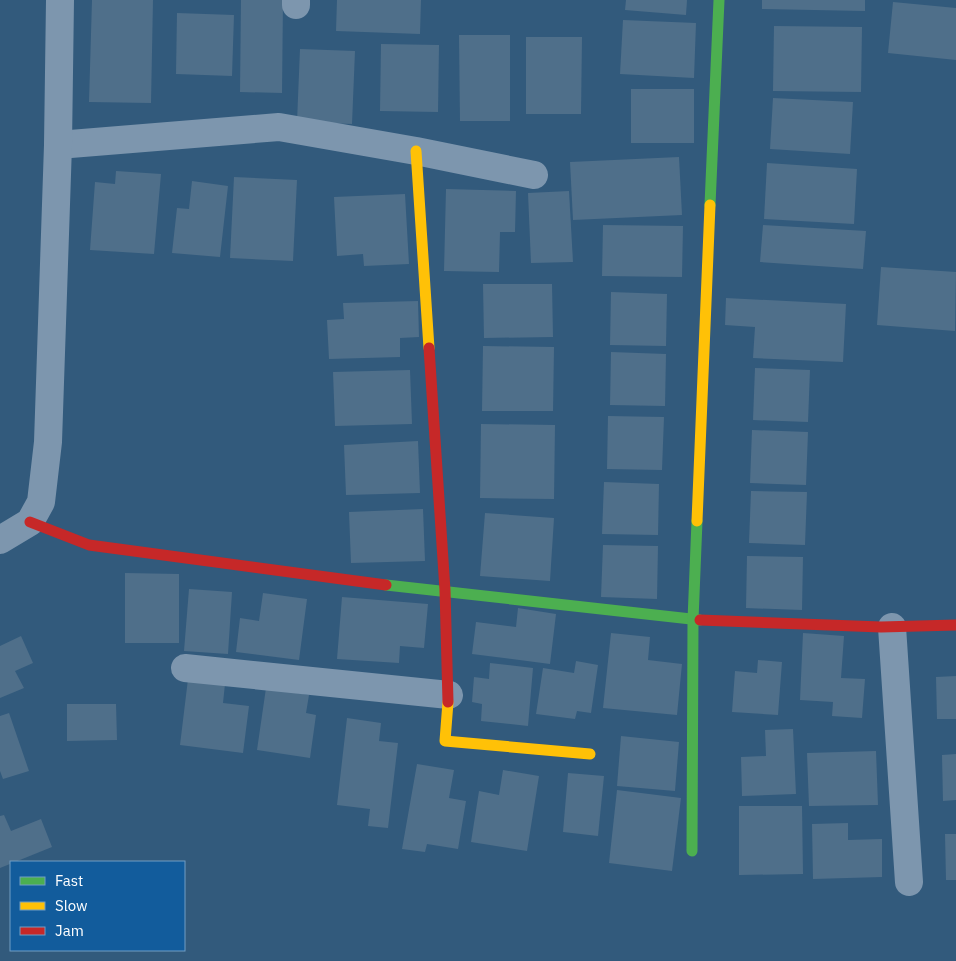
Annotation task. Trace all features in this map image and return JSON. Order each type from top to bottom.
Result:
[{"type":"street","points":[[0,540],[30,522],[41,502],[48,442],[58,145],[60,0]]},
{"type":"street","points":[[692,851],[693,620],[719,0]]},
{"type":"street","points":[[58,145],[280,127],[416,151],[534,175]]},
{"type":"street","points":[[416,151],[445,590],[449,695],[445,741],[590,754]]},
{"type":"street","points":[[30,522],[90,545],[334,579],[445,590],[693,620],[892,627],[956,625]]},
{"type":"street","points":[[892,627],[909,882]]},
{"type":"street","points":[[185,668],[449,695]]},
{"type":"building","points":[[92,0],[153,0],[151,103],[89,102]]},
{"type":"building","points":[[241,0],[283,0],[282,93],[240,92]]},
{"type":"building","points":[[337,0],[421,0],[420,34],[336,31]]},
{"type":"building","points":[[626,0],[687,0],[686,15],[625,10]]},
{"type":"building","points":[[762,0],[865,0],[865,11],[762,9]]},
{"type":"building","points":[[893,2],[956,8],[956,60],[888,53]]},
{"type":"building","points":[[177,13],[234,15],[232,76],[176,74]]},
{"type":"building","points":[[623,20],[696,23],[694,78],[620,74]]},
{"type":"building","points":[[774,26],[862,27],[861,92],[773,91]]},
{"type":"building","points":[[459,35],[510,35],[510,121],[460,121]]},
{"type":"building","points":[[526,37],[582,37],[581,114],[526,114]]},
{"type":"building","points":[[381,44],[439,45],[438,112],[380,111]]},
{"type":"building","points":[[300,49],[355,51],[352,124],[297,122]]},
{"type":"building","points":[[631,89],[694,89],[694,143],[631,143]]},
{"type":"building","points":[[773,98],[853,102],[850,154],[770,149]]},
{"type":"building","points":[[679,157],[682,215],[573,220],[570,162]]},
{"type":"building","points":[[767,163],[857,169],[854,224],[764,219]]},
{"type":"building","points":[[116,171],[161,174],[154,254],[90,250],[95,182],[115,184]]},
{"type":"building","points":[[234,177],[297,180],[293,261],[230,258]]},
{"type":"building","points":[[192,181],[228,186],[220,257],[172,253],[177,208],[189,209]]},
{"type":"building","points":[[446,189],[516,191],[515,232],[500,232],[499,272],[444,271]]},
{"type":"building","points":[[569,191],[573,262],[531,263],[528,193]]},
{"type":"building","points":[[405,194],[409,264],[364,266],[363,254],[337,256],[334,197]]},
{"type":"building","points":[[603,225],[683,226],[682,277],[602,276]]},
{"type":"building","points":[[763,225],[866,231],[863,269],[760,262]]},
{"type":"building","points":[[881,267],[956,272],[955,331],[877,325]]},
{"type":"building","points":[[483,284],[552,284],[553,337],[484,338]]},
{"type":"building","points":[[611,292],[667,294],[666,346],[610,345]]},
{"type":"building","points":[[726,298],[846,304],[843,362],[753,358],[755,327],[725,325]]},
{"type":"building","points":[[418,301],[419,337],[400,338],[400,357],[329,359],[327,320],[344,319],[343,303]]},
{"type":"building","points":[[483,346],[554,347],[553,411],[482,411]]},
{"type":"building","points":[[611,352],[666,354],[665,406],[610,405]]},
{"type":"building","points":[[755,368],[810,370],[808,422],[753,420]]},
{"type":"building","points":[[410,370],[412,424],[335,426],[333,372]]},
{"type":"building","points":[[608,416],[664,417],[662,470],[607,469]]},
{"type":"building","points":[[481,424],[555,425],[554,499],[480,498]]},
{"type":"building","points":[[752,430],[808,432],[806,485],[750,483]]},
{"type":"building","points":[[418,441],[420,493],[346,495],[344,445]]},
{"type":"building","points":[[604,482],[659,484],[658,535],[602,534]]},
{"type":"building","points":[[751,491],[807,492],[805,545],[749,543]]},
{"type":"building","points":[[423,509],[425,561],[351,563],[349,512]]},
{"type":"building","points":[[485,513],[554,518],[550,581],[480,576]]},
{"type":"building","points":[[603,545],[658,546],[657,599],[601,597]]},
{"type":"building","points":[[747,556],[803,557],[802,610],[746,608]]},
{"type":"building","points":[[125,573],[179,574],[179,643],[125,643]]},
{"type":"building","points":[[189,589],[232,592],[228,654],[184,651]]},
{"type":"building","points":[[263,593],[307,599],[299,660],[236,652],[240,618],[259,621]]},
{"type":"building","points":[[342,597],[428,604],[424,648],[400,646],[399,663],[337,659]]},
{"type":"building","points":[[518,608],[556,614],[550,664],[472,654],[476,622],[516,627]]},
{"type":"building","points":[[611,633],[650,637],[648,660],[682,664],[677,715],[603,708]]},
{"type":"building","points":[[803,633],[844,636],[841,678],[865,679],[862,718],[832,716],[833,702],[800,700]]},
{"type":"building","points":[[21,636],[33,663],[15,671],[24,688],[0,698],[0,646]]},
{"type":"building","points":[[758,660],[782,662],[778,715],[732,712],[735,671],[757,673]]},
{"type":"building","points":[[576,661],[598,665],[591,713],[577,711],[575,719],[536,714],[543,668],[574,673]]},
{"type":"building","points":[[490,663],[533,668],[528,726],[481,721],[482,704],[472,702],[474,677],[489,679]]},
{"type":"building","points":[[956,676],[956,719],[937,719],[936,677]]},
{"type":"building","points":[[188,679],[225,684],[223,703],[249,706],[243,753],[180,745]]},
{"type":"building","points":[[266,688],[309,695],[306,713],[316,715],[310,758],[257,750]]},
{"type":"building","points":[[67,704],[116,704],[117,740],[67,741]]},
{"type":"building","points":[[9,713],[29,771],[3,779],[0,771],[0,716]]},
{"type":"building","points":[[347,718],[381,723],[379,741],[398,743],[388,828],[368,826],[370,809],[337,805]]},
{"type":"building","points":[[793,729],[796,794],[742,796],[741,757],[766,756],[765,730]]},
{"type":"building","points":[[621,736],[679,742],[675,791],[617,786]]},
{"type":"building","points":[[876,751],[878,805],[809,806],[807,753]]},
{"type":"building","points":[[956,754],[956,800],[943,801],[942,755]]},
{"type":"building","points":[[417,764],[454,770],[449,798],[466,801],[458,849],[427,844],[425,852],[402,849]]},
{"type":"building","points":[[503,770],[539,776],[527,851],[471,842],[479,791],[499,795]]},
{"type":"building","points":[[568,773],[604,776],[598,836],[563,832]]},
{"type":"building","points":[[617,790],[681,798],[672,871],[609,863]]},
{"type":"building","points":[[739,806],[802,806],[803,874],[739,875]]},
{"type":"building","points":[[4,815],[11,831],[41,819],[52,847],[17,861],[10,861],[10,864],[0,868],[0,816]]},
{"type":"building","points":[[848,823],[848,840],[882,839],[882,877],[813,879],[812,824]]},
{"type":"building","points":[[945,834],[956,834],[956,880],[946,880]]},
{"type":"traffic: fast","points":[[710,205],[719,0]]},
{"type":"traffic: fast","points":[[692,851],[693,620],[697,521]]},
{"type":"traffic: fast","points":[[386,585],[700,620]]},
{"type":"traffic: slow","points":[[416,151],[429,348]]},
{"type":"traffic: slow","points":[[697,521],[710,205]]},
{"type":"traffic: slow","points":[[448,702],[445,741],[590,754]]},
{"type":"traffic: jam","points":[[429,348],[445,590],[448,702]]},
{"type":"traffic: jam","points":[[30,522],[89,545],[386,585]]},
{"type":"traffic: jam","points":[[700,620],[881,627],[956,625]]}]
